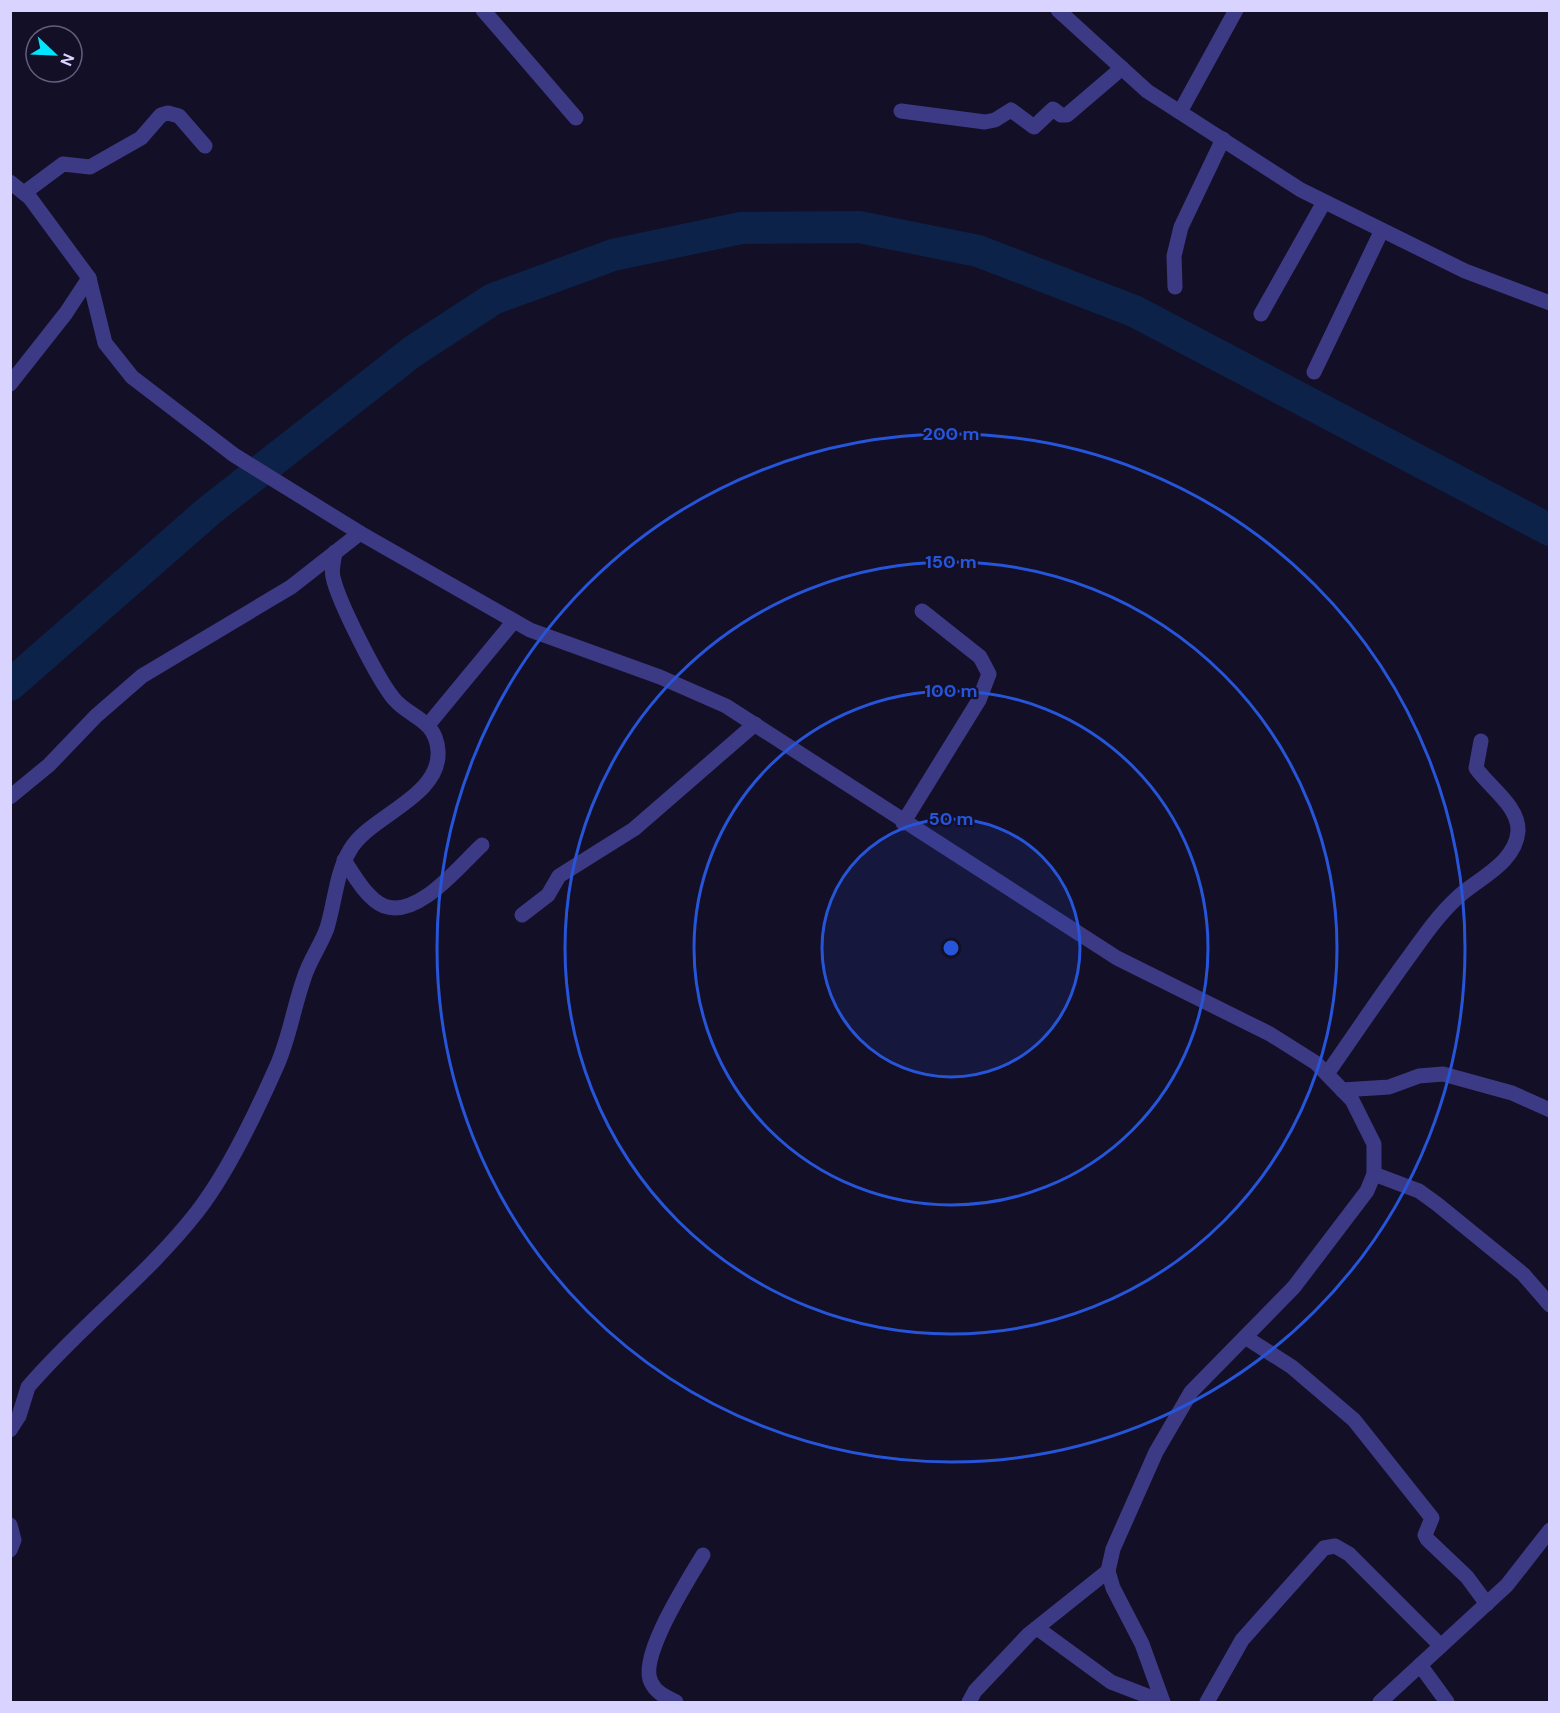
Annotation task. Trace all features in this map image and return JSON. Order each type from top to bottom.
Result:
[{"type":"street","points":[[483,10],[576,118]]},
{"type":"street","points":[[1058,10],[1138,84],[1324,202],[1465,271],[1550,303]]},
{"type":"street","points":[[1180,112],[1236,10]]},
{"type":"street","points":[[901,111],[991,122],[1011,111],[1034,127],[1053,109],[1067,116],[1122,68]]},
{"type":"street","points":[[24,193],[63,164],[90,167],[141,138],[161,115],[168,113],[179,116],[205,146]]},
{"type":"street","points":[[1175,287],[1174,256],[1181,227],[1222,139]]},
{"type":"street","points":[[10,182],[24,193],[89,278],[105,343],[120,363],[132,377],[234,455],[360,533],[514,621],[545,636],[594,651],[701,694],[755,724],[903,823],[1117,958],[1270,1034],[1316,1063],[1352,1100],[1374,1144],[1374,1174],[1367,1191],[1322,1253],[1278,1305],[1205,1375],[1174,1418],[1140,1484],[1113,1549],[1108,1571],[1113,1588],[1142,1644],[1163,1702]]},
{"type":"street","points":[[1261,314],[1324,202]]},
{"type":"street","points":[[1314,372],[1382,232]]},
{"type":"street","points":[[10,384],[60,321],[89,278]]},
{"type":"street","points":[[10,797],[49,765],[96,716],[142,676],[266,604],[360,533]]},
{"type":"street","points":[[10,1430],[19,1416],[27,1387],[182,1230],[217,1180],[276,1069],[291,1029],[303,979],[327,926],[344,860],[360,836],[408,801],[429,779],[436,764],[438,751],[428,725],[397,702],[378,674],[337,591],[332,571],[335,552]]},
{"type":"street","points":[[903,823],[979,700],[989,674],[980,657],[922,611]]},
{"type":"street","points":[[428,725],[514,621]]},
{"type":"street","points":[[522,915],[548,895],[559,876],[634,829],[755,724]]},
{"type":"street","points":[[1327,1074],[1432,925],[1459,896],[1505,858],[1513,846],[1518,835],[1518,824],[1513,812],[1476,768],[1481,741]]},
{"type":"street","points":[[344,860],[360,884],[378,902],[391,907],[410,904],[432,892],[482,844]]},
{"type":"street","points":[[1342,1090],[1389,1087],[1419,1076],[1443,1074],[1512,1093],[1550,1110]]},
{"type":"street","points":[[1374,1174],[1419,1191],[1437,1204],[1523,1274],[1550,1305]]},
{"type":"street","points":[[1245,1337],[1292,1367],[1354,1420],[1378,1446],[1432,1518],[1425,1534],[1427,1539],[1467,1576],[1487,1604]]},
{"type":"street","points":[[10,1525],[14,1540],[10,1550]]},
{"type":"street","points":[[1380,1702],[1507,1585],[1550,1530]]},
{"type":"street","points":[[1207,1702],[1242,1640],[1324,1548],[1335,1546],[1349,1554],[1441,1646]]},
{"type":"street","points":[[676,1702],[656,1691],[649,1680],[648,1666],[670,1611],[703,1555]]},
{"type":"street","points":[[975,1699],[1037,1628],[1108,1571]]},
{"type":"street","points":[[1037,1628],[1111,1682],[1163,1702]]},
{"type":"street","points":[[1420,1665],[1447,1702]]},
{"type":"waterway","points":[[10,685],[210,510],[412,352],[493,299],[613,255],[741,228],[859,227],[978,251],[1134,311],[1550,530]]}]
